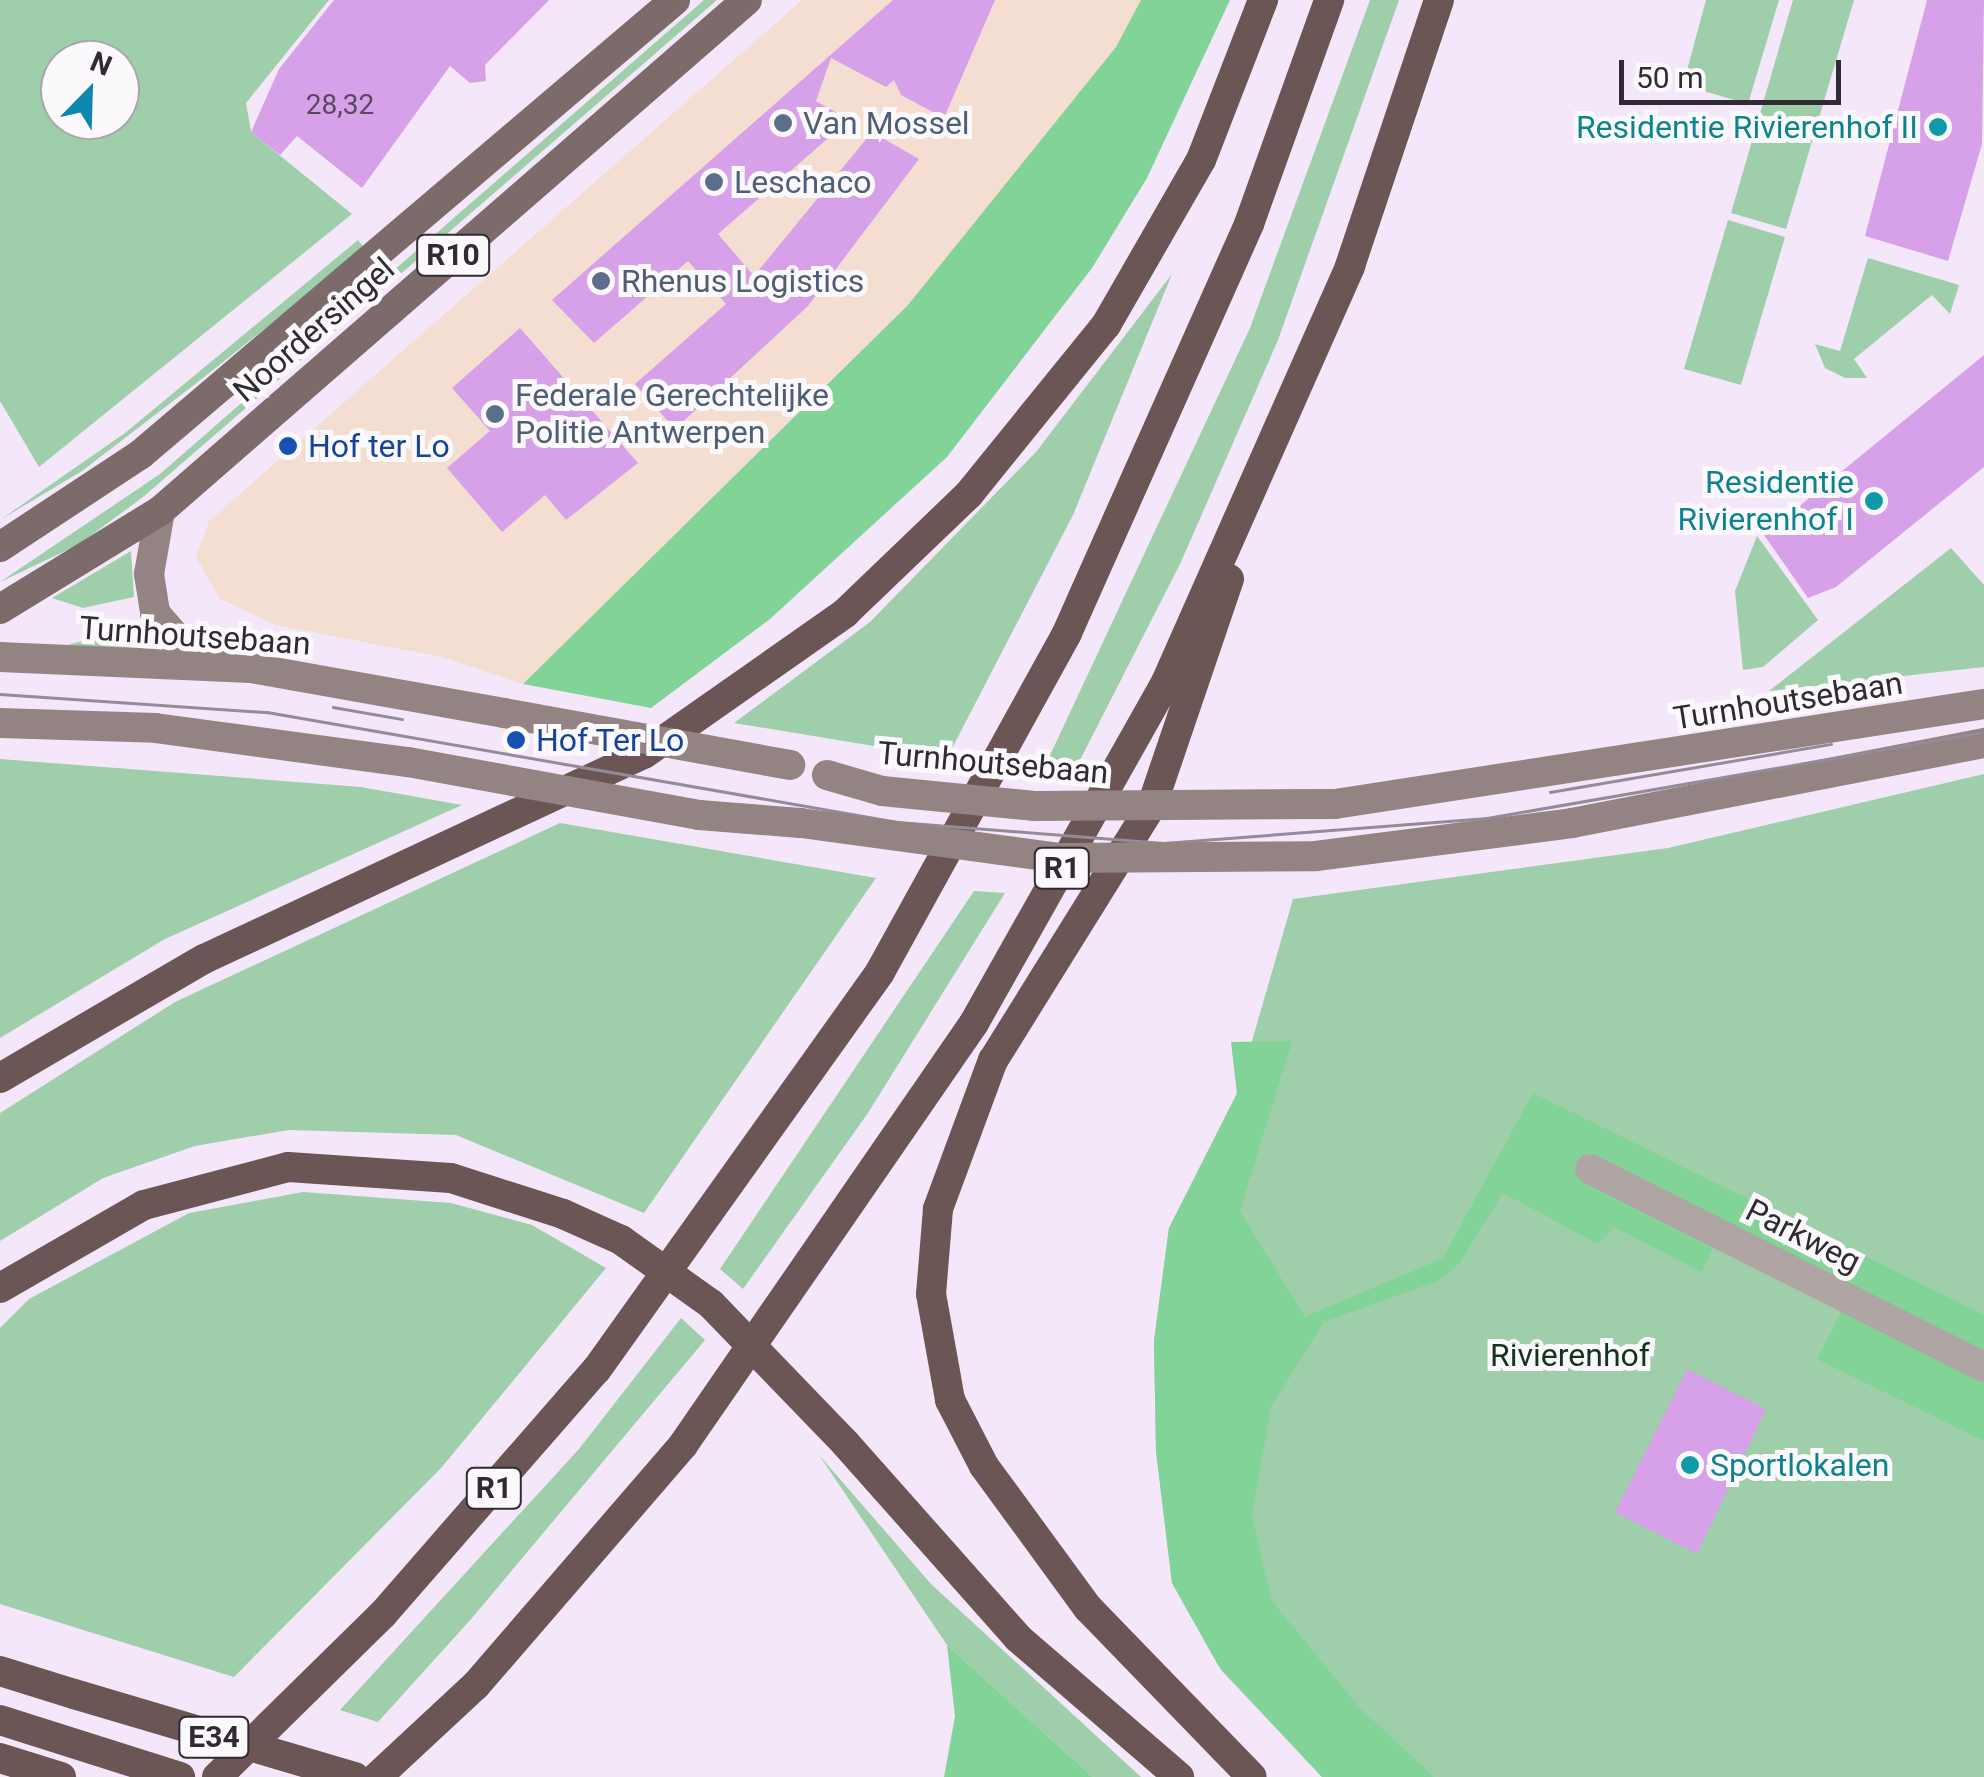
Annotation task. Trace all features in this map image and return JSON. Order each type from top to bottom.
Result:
[{"type":"highway","points":[[0,1078],[204,959],[644,754],[844,612],[969,494],[1106,325],[1201,160],[1263,0]]},
{"type":"highway","name":"R1","points":[[216,1777],[384,1614],[597,1370],[880,972],[1067,633],[1248,224],[1328,0]]},
{"type":"highway","name":"R1","points":[[377,1777],[476,1685],[683,1444],[974,1023],[1166,682],[1350,266],[1439,0]]},
{"type":"highway","points":[[1252,1777],[1088,1608],[984,1466],[950,1400],[931,1294],[938,1209],[993,1060],[1152,805],[1186,725],[1263,463]]},
{"type":"highway","points":[[0,1288],[144,1205],[288,1167],[451,1178],[563,1214],[621,1240],[711,1304],[846,1444],[1018,1638],[1179,1777]]},
{"type":"highway","name":"E34","points":[[0,1671],[356,1777]]},
{"type":"highway","name":"E34","points":[[0,1720],[180,1777]]},
{"type":"highway","points":[[4,1759],[61,1777]]},
{"type":"main road","name":"Noordersingel","points":[[0,547],[141,454],[675,0]]},
{"type":"main road","name":"Noordersingel","points":[[0,609],[160,511],[747,0]]},
{"type":"main road","points":[[160,511],[149,574],[163,628],[196,652],[252,668]]},
{"type":"main road","name":"Turnhoutsebaan","points":[[0,657],[252,668],[1003,805],[1335,804],[1984,704]]},
{"type":"main road","points":[[0,723],[155,728],[408,762],[700,815],[801,823],[1060,858],[1316,856],[1572,822],[1984,743]]},
{"type":"street","name":"Parkweg","points":[[1590,1169],[1984,1368]]},
{"type":"shaded area","points":[[802,0],[1143,0],[1117,47],[908,305],[523,684],[442,657],[276,625],[220,599],[196,557],[209,521]]},
{"type":"green space","points":[[0,0],[329,0],[246,103],[251,132],[352,214],[39,467],[0,401]]},
{"type":"green space","points":[[704,0],[717,0],[143,497],[78,545],[0,582],[160,474]]},
{"type":"green space","points":[[1141,0],[1230,0],[1147,178],[1092,268],[947,457],[770,619],[651,708],[523,684],[908,305],[1116,47]]},
{"type":"green space","points":[[1370,0],[1399,0],[1278,340],[1181,562],[1075,770],[1044,768],[1250,328]]},
{"type":"green space","points":[[1706,0],[1779,0],[1748,104],[1683,85]]},
{"type":"green space","points":[[1793,0],[1854,0],[1786,229],[1731,213]]},
{"type":"green space","points":[[1728,220],[1785,237],[1741,385],[1684,369]]},
{"type":"green space","points":[[358,240],[365,249],[203,378],[82,471],[0,520],[125,433]]},
{"type":"green space","points":[[1868,258],[1959,285],[1950,314],[1932,295],[1854,359],[1867,378],[1845,378],[1825,368],[1815,344],[1840,351]]},
{"type":"green space","points":[[1172,274],[1073,515],[947,758],[734,723],[870,622],[1036,452]]},
{"type":"green space","points":[[1757,536],[1818,620],[1763,667],[1743,670],[1735,591]]},
{"type":"green space","points":[[1951,548],[1984,585],[1984,667],[1769,691]]},
{"type":"green space","points":[[131,551],[134,597],[83,608],[52,598]]},
{"type":"green space","points":[[144,625],[169,653],[48,650]]},
{"type":"green space","points":[[0,759],[361,787],[462,805],[165,939],[0,1038]]},
{"type":"green space","name":"Rivierenhof","points":[[1984,774],[1984,1777],[1322,1777],[1221,1670],[1172,1583],[1156,1451],[1154,1341],[1169,1228],[1237,1093],[1293,899],[1668,848]]},
{"type":"green space","points":[[560,823],[876,878],[644,1213],[456,1135],[289,1130],[195,1146],[103,1178],[0,1241],[0,1113],[175,1002]]},
{"type":"green space","points":[[974,891],[1005,893],[868,1113],[743,1289],[720,1269]]},
{"type":"green space","points":[[1292,1041],[1240,1211],[1305,1317],[1443,1258],[1533,1093],[1984,1315],[1984,1441],[1817,1359],[1844,1306],[1716,1242],[1702,1272],[1614,1227],[1598,1244],[1503,1193],[1459,1264],[1438,1281],[1324,1322],[1271,1407],[1252,1516],[1272,1601],[1359,1707],[1434,1777],[1322,1777],[1218,1665],[1172,1583],[1156,1451],[1154,1341],[1169,1228],[1237,1094],[1231,1042]]},
{"type":"green space","points":[[303,1192],[451,1203],[532,1225],[606,1268],[442,1467],[234,1677],[0,1604],[0,1328],[29,1299],[189,1213]]},
{"type":"green space","points":[[681,1318],[705,1340],[472,1618],[378,1722],[340,1710],[579,1449]]},
{"type":"green space","points":[[819,1455],[931,1584],[1141,1777],[1093,1777],[947,1645]]},
{"type":"green space","points":[[947,1645],[1093,1777],[944,1777],[955,1716]]},
{"type":"building","points":[[334,0],[549,0],[485,65],[486,81],[470,83],[450,66],[362,188],[297,136],[280,155],[251,132],[279,69]]},
{"type":"building","points":[[893,0],[995,0],[944,118],[901,95],[894,80],[886,87],[831,58],[816,101],[849,120],[718,234],[754,276],[872,132],[919,159],[808,306],[675,429],[635,384],[726,304],[688,261],[594,343],[552,300]]},
{"type":"building","name":"Residentie Rivierenhof II","points":[[1927,0],[1984,0],[1982,144],[1948,261],[1865,236]]},
{"type":"building","points":[[520,328],[638,463],[566,520],[545,495],[502,532],[447,468],[490,431],[452,388]]},
{"type":"building","name":"Residentie Rivierenhof I","points":[[1984,355],[1984,467],[1836,587],[1808,598],[1764,535]]},
{"type":"building","name":"Sportlokalen","points":[[1687,1369],[1766,1409],[1697,1554],[1615,1512]]},
{"type":"tram line","points":[[0,694],[267,712],[898,822],[1163,843],[1487,818],[1984,732]]},
{"type":"tram line","points":[[333,707],[402,719]]},
{"type":"tram line","points":[[1550,792],[1831,744]]},
{"type":"place","name":"Van Mossel","points":[[783,123]]},
{"type":"place","name":"Residentie Rivierenhof II","points":[[1938,127]]},
{"type":"place","name":"Leschaco","points":[[714,182]]},
{"type":"place","name":"Rhenus Logistics","points":[[601,281]]},
{"type":"place","name":"Federale Gerechtelijke Politie Antwerpen","points":[[495,414]]},
{"type":"place","name":"Hof ter Lo","points":[[288,446]]},
{"type":"place","name":"Residentie Rivierenhof I","points":[[1874,501]]},
{"type":"place","name":"Hof Ter Lo","points":[[516,740]]},
{"type":"place","name":"Sportlokalen","points":[[1690,1465]]}]
